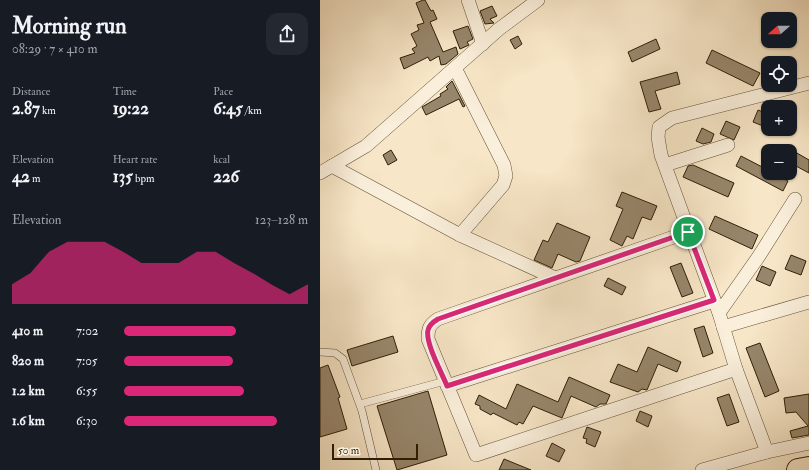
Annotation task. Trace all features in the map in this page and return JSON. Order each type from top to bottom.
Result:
[{"type":"highway","points":[[798,470],[809,468]]},
{"type":"street","points":[[468,0],[483,44]]},
{"type":"street","points":[[320,173],[366,146],[483,44],[538,0]]},
{"type":"street","points":[[455,68],[504,165],[506,176],[503,185],[460,234]]},
{"type":"street","points":[[767,452],[736,369],[719,313],[688,232],[665,165],[658,137],[659,127],[672,118],[809,83]]},
{"type":"street","points":[[665,165],[728,145]]},
{"type":"street","points":[[332,166],[460,234],[555,278]]},
{"type":"street","points":[[719,313],[759,256],[795,199]]},
{"type":"street","points":[[688,232],[438,319],[431,324],[428,330],[428,339],[476,455],[736,369]]},
{"type":"street","points":[[446,383],[714,300]]},
{"type":"street","points":[[723,327],[809,302]]},
{"type":"street","points":[[702,470],[767,452],[809,443]]},
{"type":"lane","points":[[320,352],[335,352],[341,355],[360,404],[376,470]]},
{"type":"lane","points":[[360,404],[446,383]]},
{"type":"building","points":[[425,0],[431,11],[433,10],[437,19],[430,22],[443,52],[456,47],[458,54],[446,64],[441,65],[439,56],[430,61],[428,57],[404,69],[400,58],[415,53],[412,49],[417,46],[411,34],[419,30],[417,25],[424,23],[416,3]]},
{"type":"building","points":[[492,6],[497,16],[490,19],[494,23],[485,24],[480,11]]},
{"type":"building","points":[[468,26],[473,39],[467,42],[469,45],[460,49],[453,31]]},
{"type":"building","points":[[518,36],[522,44],[515,49],[510,40]]},
{"type":"building","points":[[656,39],[660,49],[632,62],[628,52]]},
{"type":"building","points":[[712,50],[760,73],[753,86],[706,63]]},
{"type":"building","points":[[677,72],[680,84],[655,91],[661,109],[649,112],[640,82]]},
{"type":"building","points":[[452,81],[465,106],[463,107],[459,99],[426,115],[422,107],[441,96],[440,94],[448,89],[446,87]]},
{"type":"building","points":[[758,110],[761,111],[761,125],[753,122]]},
{"type":"building","points":[[726,121],[740,127],[734,140],[720,134]]},
{"type":"building","points":[[702,128],[714,134],[711,142],[703,144],[696,141]]},
{"type":"building","points":[[391,150],[397,160],[388,165],[383,155]]},
{"type":"building","points":[[797,153],[809,160],[809,173],[797,167]]},
{"type":"building","points":[[741,156],[761,166],[761,179],[736,166]]},
{"type":"building","points":[[693,165],[734,183],[728,197],[683,177],[688,166]]},
{"type":"building","points":[[762,180],[786,180],[788,181],[783,191]]},
{"type":"building","points":[[622,192],[657,206],[651,220],[642,217],[633,239],[627,236],[622,246],[610,240],[623,209],[616,206]]},
{"type":"building","points":[[715,216],[758,235],[752,249],[709,229]]},
{"type":"building","points":[[557,223],[590,237],[580,261],[576,262],[558,254],[552,268],[534,260],[543,240],[548,242]]},
{"type":"building","points":[[791,255],[806,261],[801,275],[785,269]]},
{"type":"building","points":[[681,263],[693,293],[682,297],[670,267]]},
{"type":"building","points":[[762,266],[776,272],[770,286],[756,280]]},
{"type":"building","points":[[608,278],[626,287],[622,295],[604,286]]},
{"type":"building","points":[[704,326],[713,353],[703,357],[694,329]]},
{"type":"building","points":[[393,336],[398,352],[352,366],[347,350]]},
{"type":"building","points":[[760,343],[779,391],[765,397],[746,348]]},
{"type":"building","points":[[648,347],[681,362],[677,372],[658,364],[647,390],[642,389],[638,392],[610,382],[618,364],[637,372]]},
{"type":"building","points":[[328,365],[340,397],[338,398],[347,429],[320,437],[320,368]]},
{"type":"building","points":[[569,377],[610,395],[606,404],[600,404],[596,407],[571,396],[562,418],[533,406],[523,424],[519,422],[517,425],[493,413],[491,415],[480,409],[480,406],[475,404],[479,395],[506,409],[517,384],[558,402]]},
{"type":"building","points":[[428,391],[447,455],[397,470],[377,406]]},
{"type":"building","points":[[729,394],[739,422],[727,426],[717,398]]},
{"type":"building","points":[[809,394],[809,435],[792,438],[790,431],[808,426],[796,412],[786,413],[784,398]]},
{"type":"building","points":[[640,411],[652,416],[648,427],[636,421]]},
{"type":"building","points":[[587,427],[601,432],[595,447],[586,443],[587,439],[583,438]]},
{"type":"building","points":[[552,443],[565,450],[559,462],[546,456]]},
{"type":"building","points":[[504,459],[531,470],[499,470]]},
{"type":"route","points":[[688,232],[714,300],[447,386],[428,339],[428,330],[431,324],[438,319],[688,232]]}]
